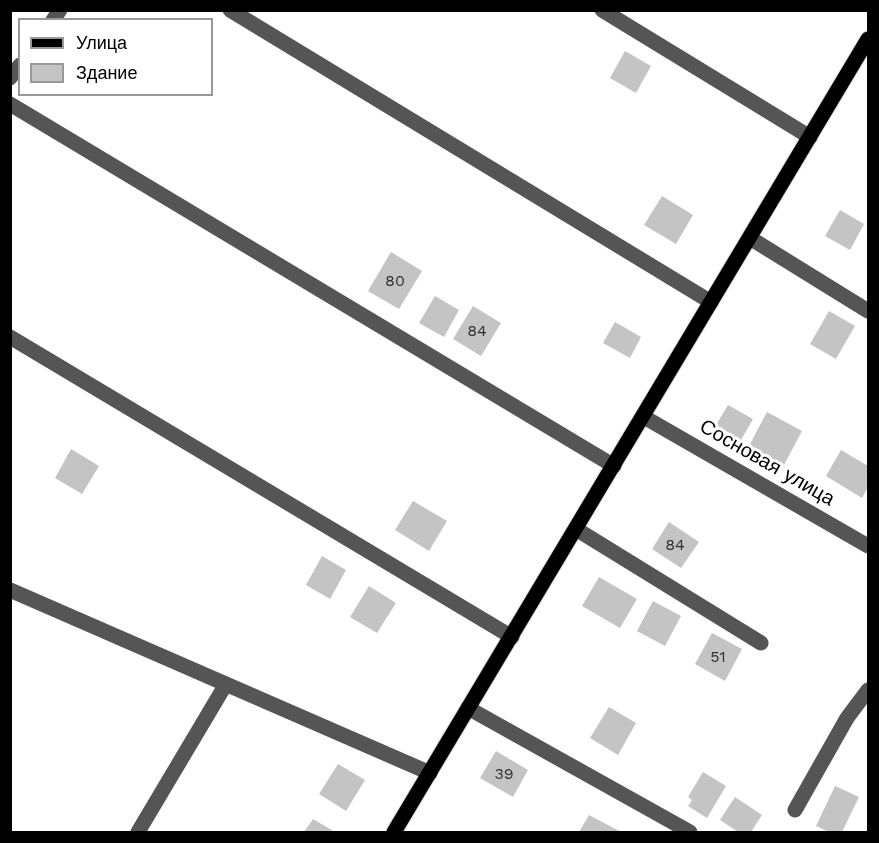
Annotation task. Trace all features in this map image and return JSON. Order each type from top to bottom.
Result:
[{"type":"main road","points":[[394,832],[810,137],[864,58],[868,39]]},
{"type":"street","points":[[230,10],[711,302]]},
{"type":"street","points":[[602,10],[810,137]]},
{"type":"street","points":[[10,104],[614,466]]},
{"type":"street","points":[[750,238],[868,311]]},
{"type":"street","points":[[10,337],[512,637]]},
{"type":"street","name":"Сосновая улица","points":[[644,417],[868,546]]},
{"type":"street","points":[[576,529],[761,643]]},
{"type":"street","points":[[10,590],[430,773]]},
{"type":"street","points":[[138,832],[226,684]]},
{"type":"street","points":[[795,810],[847,718],[868,690]]},
{"type":"street","points":[[468,708],[690,832]]},
{"type":"building","points":[[625,51],[651,66],[636,93],[610,78]]},
{"type":"building","points":[[662,196],[693,215],[676,244],[644,225]]},
{"type":"building","points":[[840,210],[864,224],[850,250],[825,236]]},
{"type":"building","points":[[391,252],[422,271],[399,309],[368,291]]},
{"type":"building","points":[[435,296],[459,310],[444,337],[419,323]]},
{"type":"building","points":[[473,306],[501,323],[481,356],[453,339]]},
{"type":"building","points":[[829,311],[855,326],[836,359],[810,344]]},
{"type":"building","points":[[615,322],[641,337],[630,358],[603,343]]},
{"type":"building","points":[[728,405],[753,419],[741,440],[716,425]]},
{"type":"building","points":[[767,412],[802,431],[784,465],[749,446]]},
{"type":"building","points":[[71,449],[99,466],[82,494],[55,478]]},
{"type":"building","points":[[841,450],[868,466],[868,487],[862,498],[826,476]]},
{"type":"building","points":[[413,501],[447,521],[429,551],[395,530]]},
{"type":"building","points":[[669,522],[699,542],[681,568],[652,549]]},
{"type":"building","points":[[322,556],[346,570],[330,599],[306,585]]},
{"type":"building","points":[[599,577],[637,599],[620,628],[582,606]]},
{"type":"building","points":[[369,586],[396,603],[377,633],[350,617]]},
{"type":"building","points":[[653,601],[681,616],[665,646],[637,631]]},
{"type":"building","points":[[712,633],[742,649],[725,681],[695,664]]},
{"type":"building","points":[[609,707],[636,723],[618,755],[590,738]]},
{"type":"building","points":[[496,751],[528,770],[513,797],[480,778]]},
{"type":"building","points":[[338,764],[365,780],[346,811],[319,794]]},
{"type":"building","points":[[703,772],[726,786],[707,818],[688,806],[692,800],[688,797]]},
{"type":"building","points":[[835,786],[859,797],[842,832],[829,832],[816,826]]},
{"type":"building","points":[[735,797],[762,815],[751,832],[738,832],[720,820]]},
{"type":"building","points":[[589,815],[621,832],[579,832]]},
{"type":"building","points":[[313,819],[335,832],[304,832]]}]
